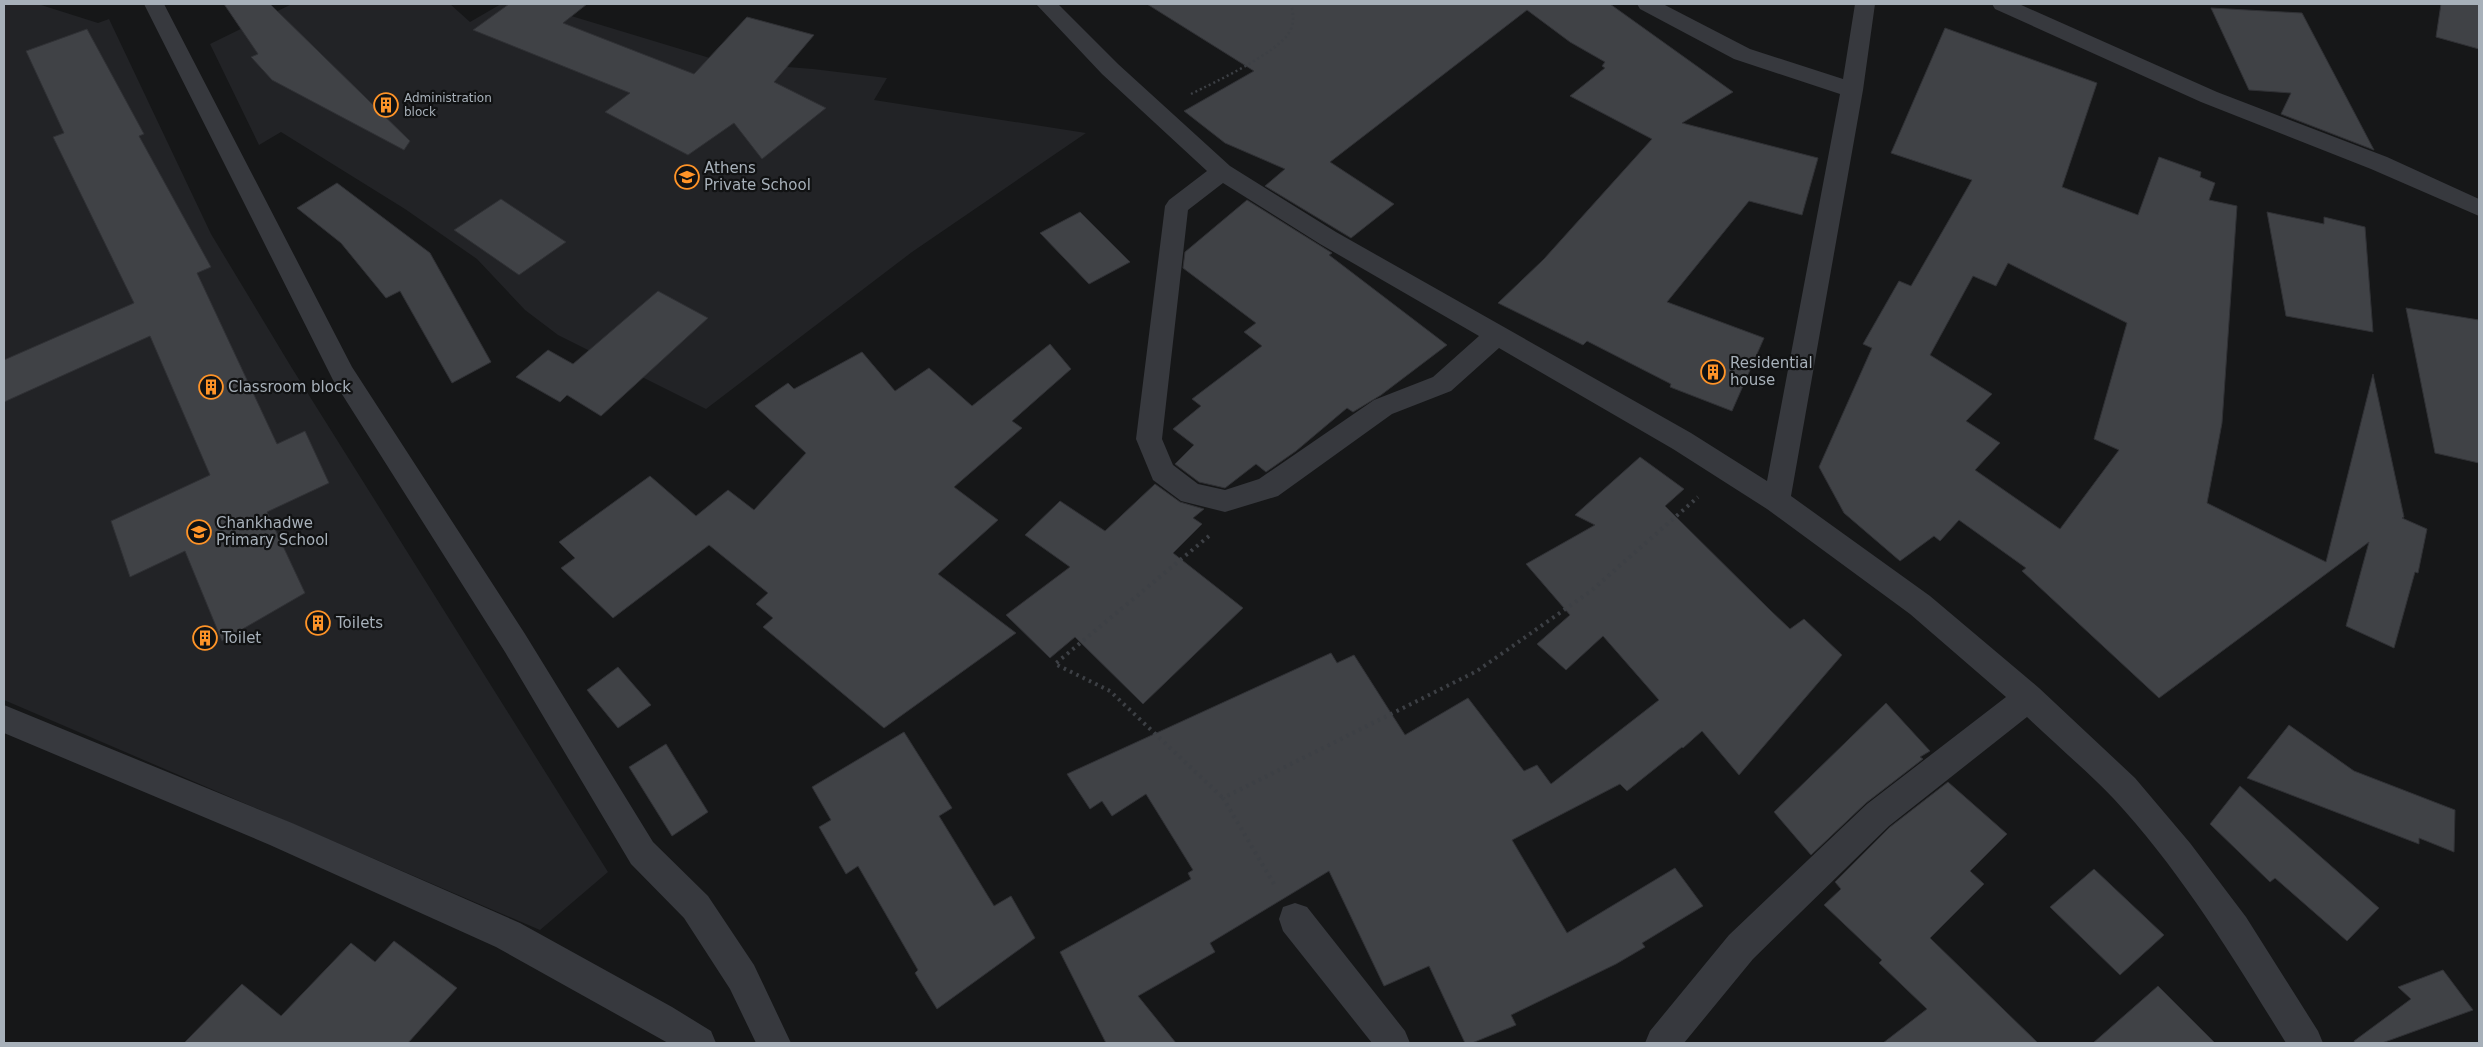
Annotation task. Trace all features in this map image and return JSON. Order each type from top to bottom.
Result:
[{"type":"street","points":[[154,4],[342,373],[515,643],[642,853],[696,907],[742,977],[774,1043]]},
{"type":"street","points":[[1046,4],[1156,113],[1222,172],[1328,238],[1600,392],[1729,470],[1777,502],[1920,605],[2028,698],[2124,788],[2179,854],[2234,929],[2306,1043]]},
{"type":"street","points":[[1647,4],[1742,54],[1852,90]]},
{"type":"street","points":[[1777,502],[1852,90],[1865,4]]},
{"type":"street","points":[[2002,4],[2209,97],[2378,163],[2479,208]]},
{"type":"street","points":[[1222,172],[1177,206],[1149,440],[1162,472],[1191,493],[1225,501],[1268,488],[1383,407],[1442,384],[1497,335]]},
{"type":"street","points":[[1662,1043],[1741,947],[1878,815],[2028,698]]},
{"type":"street","points":[[4,719],[281,834],[508,936],[660,1018],[699,1043]]},
{"type":"street","points":[[1295,919],[1393,1043]]},
{"type":"path","points":[[1156,113],[1248,63],[1288,35],[1294,19],[1291,4]]},
{"type":"path","points":[[1223,798],[1477,671],[1591,591],[1729,470]]},
{"type":"path","points":[[1225,501],[1208,538],[1055,664],[1110,691],[1223,798],[1295,919]]},
{"type":"shaded area","name":"Chankhadwe Primary School","points":[[4,4],[38,4],[98,23],[109,19],[211,234],[290,365],[608,872],[540,930],[4,700]]},
{"type":"shaded area","name":"Athens Private School","points":[[292,4],[450,4],[470,22],[501,4],[539,4],[545,8],[723,62],[813,69],[887,78],[874,100],[1086,133],[912,252],[706,409],[558,335],[525,310],[477,259],[405,209],[281,132],[259,145],[210,44]]},
{"type":"building","points":[[224,4],[270,4],[410,141],[404,150],[272,80],[251,57],[258,54]]},
{"type":"building","points":[[509,4],[587,4],[563,23],[694,74],[747,17],[814,35],[774,82],[826,108],[762,159],[734,123],[688,155],[605,112],[630,93],[473,30]]},
{"type":"building","points":[[1147,4],[1610,4],[1733,92],[1682,123],[1818,158],[1802,215],[1749,201],[1667,302],[1764,338],[1732,411],[1670,387],[1671,384],[1587,341],[1583,345],[1498,303],[1544,259],[1652,139],[1570,96],[1605,68],[1602,66],[1605,62],[1570,42],[1527,10],[1330,162],[1394,204],[1351,238],[1265,186],[1285,169],[1225,143],[1184,111],[1254,71]]},
{"type":"building","points":[[2441,4],[2479,4],[2479,49],[2436,37]]},
{"type":"building","points":[[2211,8],[2302,13],[2374,150],[2281,114],[2291,93],[2249,90]]},
{"type":"building","points":[[1945,28],[2097,83],[2062,187],[2138,215],[2159,157],[2201,172],[2200,177],[2215,183],[2209,200],[2237,206],[2222,423],[2207,503],[2326,562],[2373,374],[2404,517],[2402,518],[2427,529],[2418,573],[2415,572],[2394,648],[2346,626],[2369,542],[2159,698],[2022,571],[2026,568],[1959,520],[1940,541],[1934,536],[1900,561],[1844,513],[1819,467],[1872,348],[1863,344],[1899,281],[1911,286],[1972,180],[1891,153]],"holes":[[[2008,263],[2127,323],[2094,439],[2119,450],[2060,529],[1975,470],[2000,443],[1966,421],[1992,394],[1930,355],[1973,276],[1996,286]]]},
{"type":"building","points":[[87,29],[144,134],[139,136],[211,267],[197,273],[277,444],[305,431],[329,483],[267,512],[305,593],[222,641],[185,551],[130,577],[111,521],[210,475],[150,336],[4,402],[4,360],[134,303],[53,137],[64,133],[26,51]]},
{"type":"building","points":[[337,183],[430,253],[491,362],[452,383],[400,291],[386,298],[341,243],[297,208]]},
{"type":"building","points":[[501,199],[566,242],[519,275],[454,230]]},
{"type":"building","points":[[1247,200],[1332,253],[1329,255],[1447,345],[1381,395],[1353,412],[1347,408],[1296,451],[1266,472],[1256,464],[1225,488],[1199,482],[1175,464],[1194,445],[1173,429],[1201,406],[1192,399],[1262,346],[1244,332],[1256,323],[1183,268],[1185,252]]},
{"type":"building","points":[[1080,212],[1130,262],[1089,284],[1040,233]]},
{"type":"building","points":[[2267,212],[2324,224],[2324,217],[2365,227],[2373,332],[2286,316]]},
{"type":"building","points":[[658,291],[708,318],[601,416],[567,395],[560,402],[516,377],[548,350],[573,364]]},
{"type":"building","points":[[2406,308],[2479,320],[2479,463],[2435,453]]},
{"type":"building","points":[[1050,344],[1071,369],[1012,421],[1022,428],[954,487],[998,520],[938,574],[1016,633],[884,728],[763,627],[773,618],[756,604],[768,593],[709,545],[613,618],[561,568],[575,558],[559,542],[650,476],[696,516],[728,490],[754,510],[806,453],[755,406],[788,383],[794,389],[862,352],[895,391],[929,368],[972,406]]},
{"type":"building","points":[[1640,457],[1684,489],[1665,506],[1770,610],[1790,629],[1804,619],[1842,655],[1739,775],[1702,731],[1627,791],[1620,784],[1512,840],[1567,933],[1675,868],[1703,906],[1642,943],[1645,947],[1616,964],[1511,1015],[1516,1025],[1472,1043],[1465,1043],[1429,966],[1384,986],[1329,871],[1210,943],[1215,952],[1138,996],[1176,1043],[1106,1043],[1060,952],[1191,879],[1188,873],[1193,870],[1146,794],[1112,816],[1102,801],[1090,809],[1067,774],[1331,653],[1337,663],[1354,655],[1405,735],[1468,698],[1524,771],[1537,765],[1551,784],[1659,700],[1603,636],[1566,670],[1537,644],[1570,615],[1526,564],[1595,525],[1575,515]]},
{"type":"building","points":[[1155,484],[1180,502],[1204,509],[1193,518],[1202,524],[1173,553],[1243,608],[1143,704],[1075,637],[1050,658],[1006,615],[1070,567],[1025,535],[1060,501],[1105,531]]},
{"type":"building","points":[[618,667],[651,705],[618,728],[587,690]]},
{"type":"building","points":[[1886,703],[1930,751],[1920,757],[1923,759],[1866,803],[1811,855],[1774,812]]},
{"type":"building","points":[[2289,725],[2354,771],[2455,810],[2454,852],[2419,838],[2419,844],[2247,778]]},
{"type":"building","points":[[904,732],[952,808],[939,816],[994,906],[1011,896],[1035,938],[937,1009],[915,973],[918,970],[858,866],[846,874],[819,827],[831,820],[812,787]]},
{"type":"building","points":[[666,744],[708,812],[672,836],[629,767]]},
{"type":"building","points":[[1948,782],[2007,834],[1970,871],[1984,884],[1930,938],[2038,1043],[1883,1043],[1927,1009],[1879,963],[1882,960],[1824,905],[1841,889],[1835,882],[1890,827]]},
{"type":"building","points":[[2240,786],[2379,908],[2347,941],[2275,878],[2270,882],[2210,824]]},
{"type":"building","points":[[2094,869],[2164,935],[2120,975],[2050,907]]},
{"type":"building","points":[[394,941],[457,988],[408,1043],[184,1043],[242,984],[281,1016],[351,943],[375,962]]},
{"type":"building","points":[[2443,970],[2473,1010],[2382,1043],[2355,1043],[2354,1041],[2411,999],[2398,987]]},
{"type":"building","points":[[2158,986],[2215,1043],[2093,1043]]},
{"type":"place","name":"Administration block","points":[[386,105]]},
{"type":"place","name":"Athens Private School","points":[[687,177]]},
{"type":"place","name":"Residential house","points":[[1713,372]]},
{"type":"place","name":"Classroom block","points":[[211,387]]},
{"type":"place","name":"Chankhadwe Primary School","points":[[199,532]]},
{"type":"place","name":"Toilets","points":[[318,623]]},
{"type":"place","name":"Toilet","points":[[205,638]]}]
